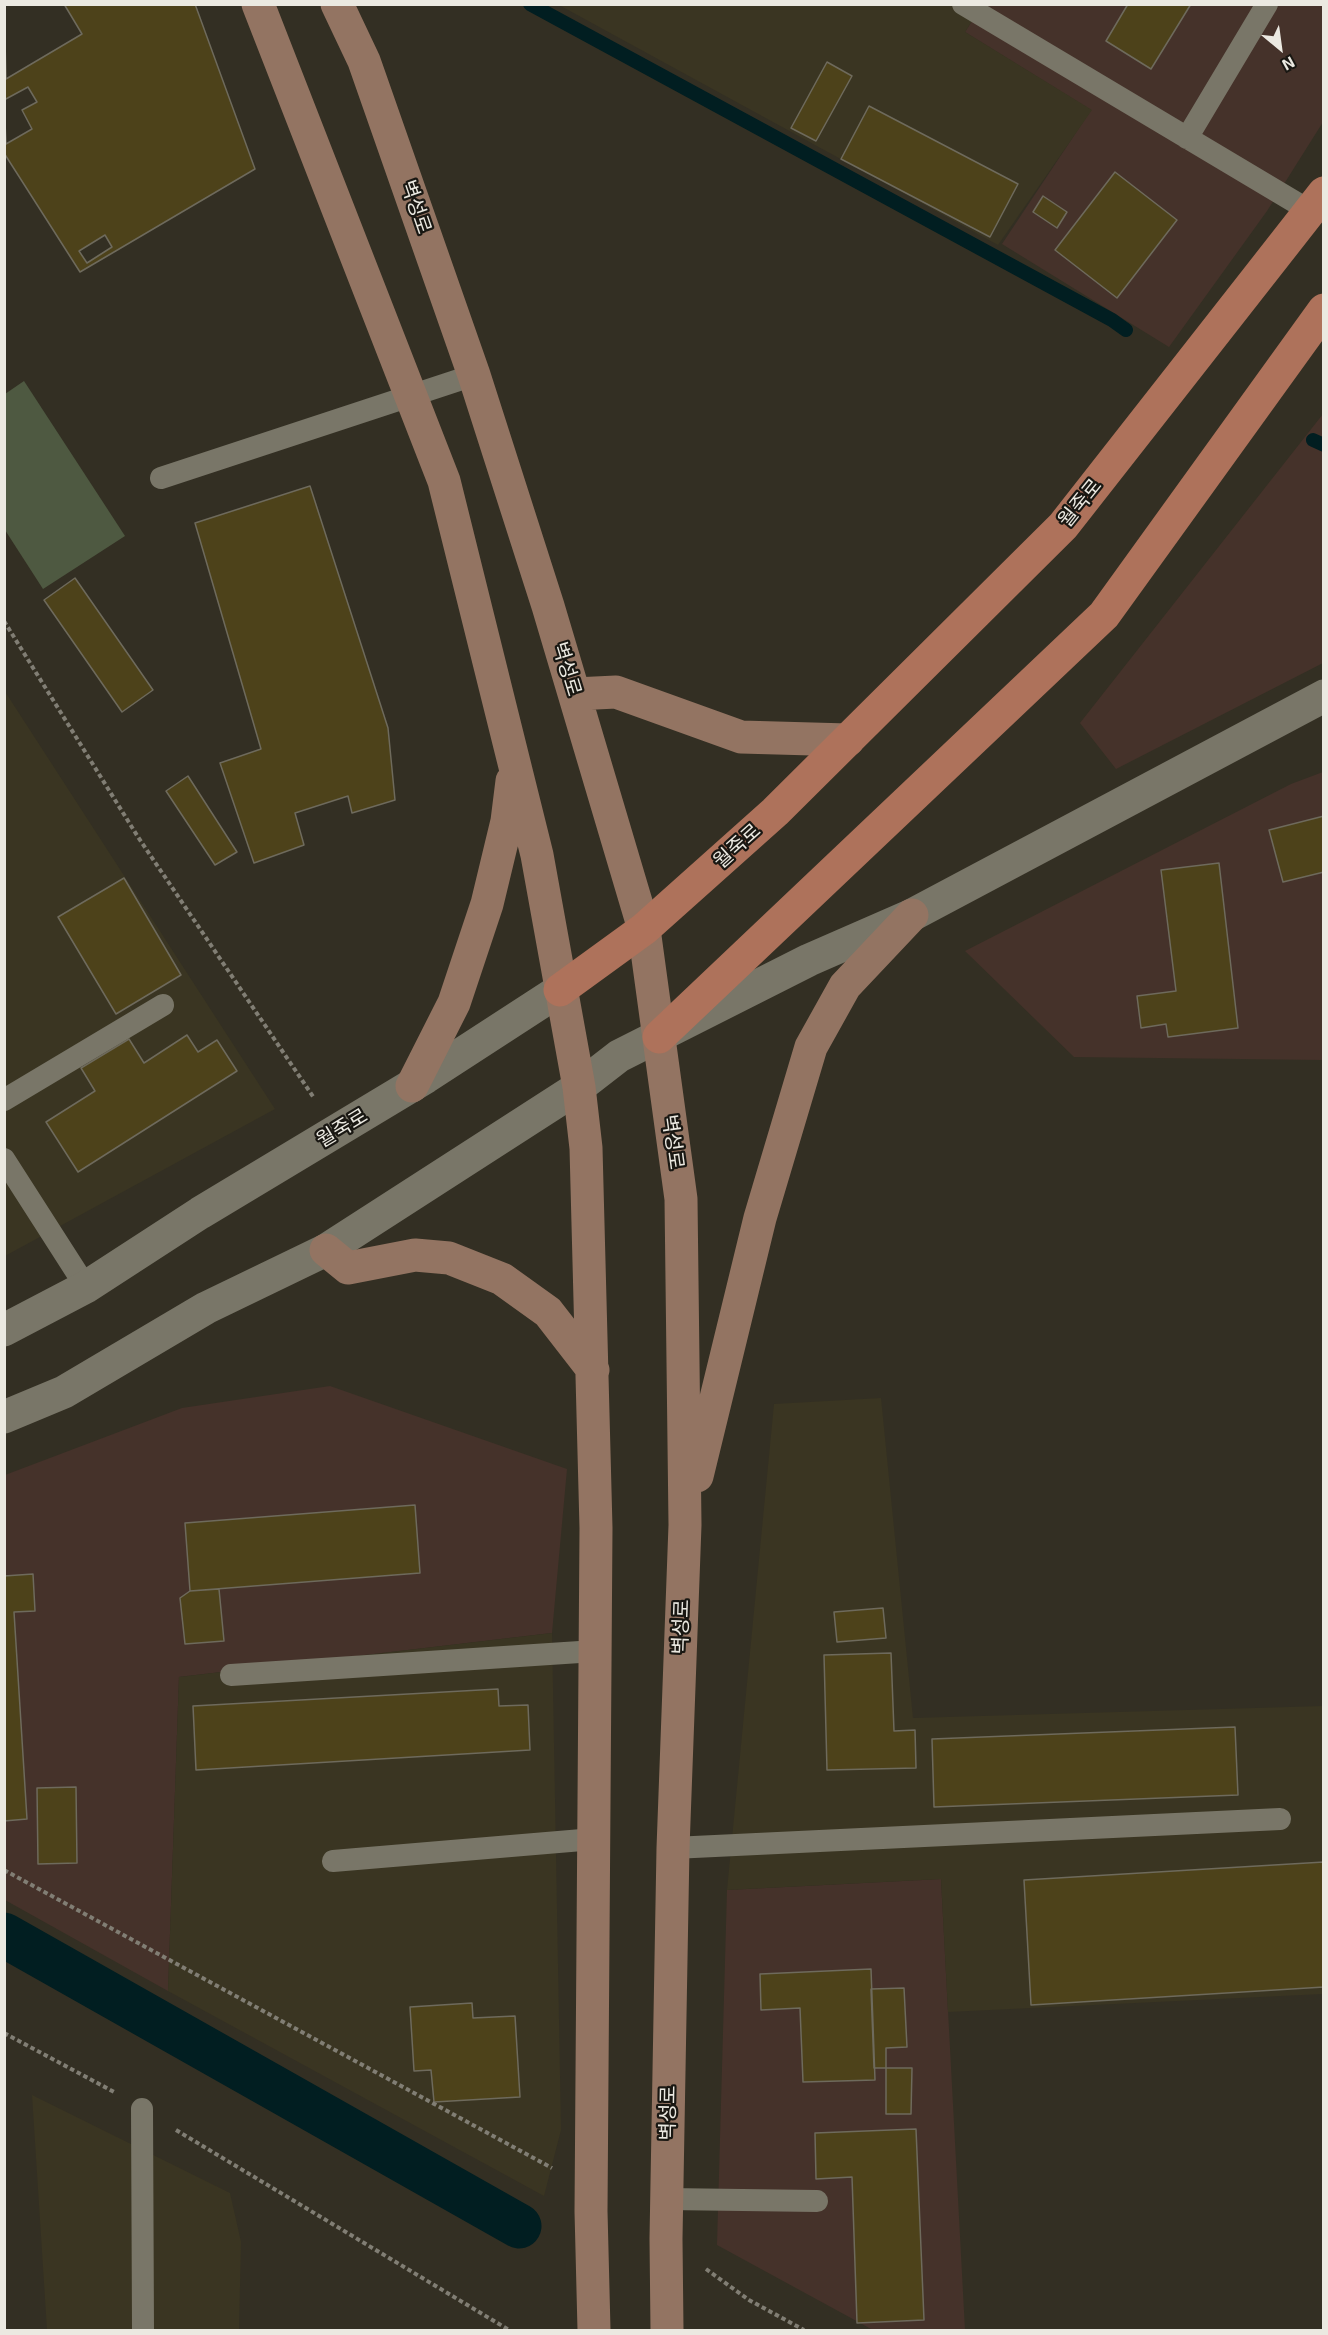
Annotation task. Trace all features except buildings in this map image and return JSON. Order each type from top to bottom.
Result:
[{"type":"main road","points":[[258,4],[444,480],[537,855],[579,1086],[586,1148],[593,1370],[595,1651],[591,2190],[594,2331]]},
{"type":"main road","name":"벽성로","points":[[337,4],[364,61],[474,375],[575,694],[644,929],[681,1199],[686,1525],[673,1848],[666,2239],[667,2331]]},
{"type":"main road","name":"월죽로","points":[[560,990],[644,929],[776,812],[1063,526],[1317,202]]},
{"type":"main road","points":[[659,1037],[1104,615],[1323,310]]},
{"type":"main road","points":[[575,694],[616,692],[741,737],[848,740]]},
{"type":"main road","points":[[412,1086],[454,1003],[487,904],[507,821],[514,765]]},
{"type":"main road","points":[[686,1525],[760,1218],[811,1047],[846,986],[912,915]]},
{"type":"main road","points":[[326,1250],[348,1268],[416,1255],[449,1258],[502,1279],[548,1312],[593,1370]]},
{"type":"street","points":[[4,1417],[64,1392],[206,1308],[326,1250],[579,1086],[620,1056],[809,960],[912,915],[1323,696]]},
{"type":"street","name":"월죽로","points":[[4,1330],[86,1287],[200,1213],[412,1086],[560,990]]},
{"type":"lane","points":[[963,4],[1187,138],[1317,202]]},
{"type":"lane","points":[[1187,138],[1268,4]]},
{"type":"lane","points":[[161,478],[474,375]]},
{"type":"lane","points":[[4,1100],[164,1005]]},
{"type":"lane","points":[[4,1159],[86,1287]]},
{"type":"lane","points":[[231,1675],[595,1651]]},
{"type":"lane","points":[[673,1848],[1280,1819]]},
{"type":"lane","points":[[333,1861],[594,1839]]},
{"type":"lane","points":[[142,2109],[143,2331]]},
{"type":"lane","points":[[667,2199],[817,2201]]},
{"type":"path","points":[[4,621],[138,837],[337,1131]]},
{"type":"path","points":[[4,1870],[591,2190]]},
{"type":"path","points":[[4,2033],[142,2109],[509,2331]]},
{"type":"path","points":[[666,2239],[749,2300],[804,2331]]},
{"type":"shaded area","points":[[559,5],[982,5],[965,32],[1092,110],[998,245]]},
{"type":"shaded area","points":[[982,5],[1323,5],[1323,122],[1267,211],[1169,347],[1002,244],[1091,110],[965,32]]},
{"type":"shaded area","points":[[1323,414],[1323,663],[1116,769],[1080,723]]},
{"type":"shaded area","points":[[4,690],[275,1109],[5,1256],[4,1256]]},
{"type":"shaded area","points":[[1323,772],[1323,1060],[1074,1057],[965,951],[1291,784]]},
{"type":"shaded area","points":[[330,1386],[567,1469],[552,1633],[179,1677],[168,1991],[5,1900],[5,1475],[182,1408]]},
{"type":"shaded area","points":[[881,1398],[913,1718],[1323,1706],[1323,1994],[948,2012],[941,1879],[727,1890],[774,1404]]},
{"type":"shaded area","points":[[552,1633],[561,2130],[544,2196],[168,1991],[179,1677]]},
{"type":"shaded area","points":[[941,1879],[965,2330],[873,2330],[717,2245],[727,1890]]},
{"type":"shaded area","points":[[32,2095],[230,2193],[241,2242],[239,2330],[47,2330]]},
{"type":"green space","points":[[24,381],[125,536],[43,589],[5,530],[5,394]]},
{"type":"waterway","points":[[530,4],[1112,320],[1126,330]]},
{"type":"waterway","points":[[1313,440],[1324,445]]},
{"type":"waterway","points":[[4,1935],[519,2226]]}]
